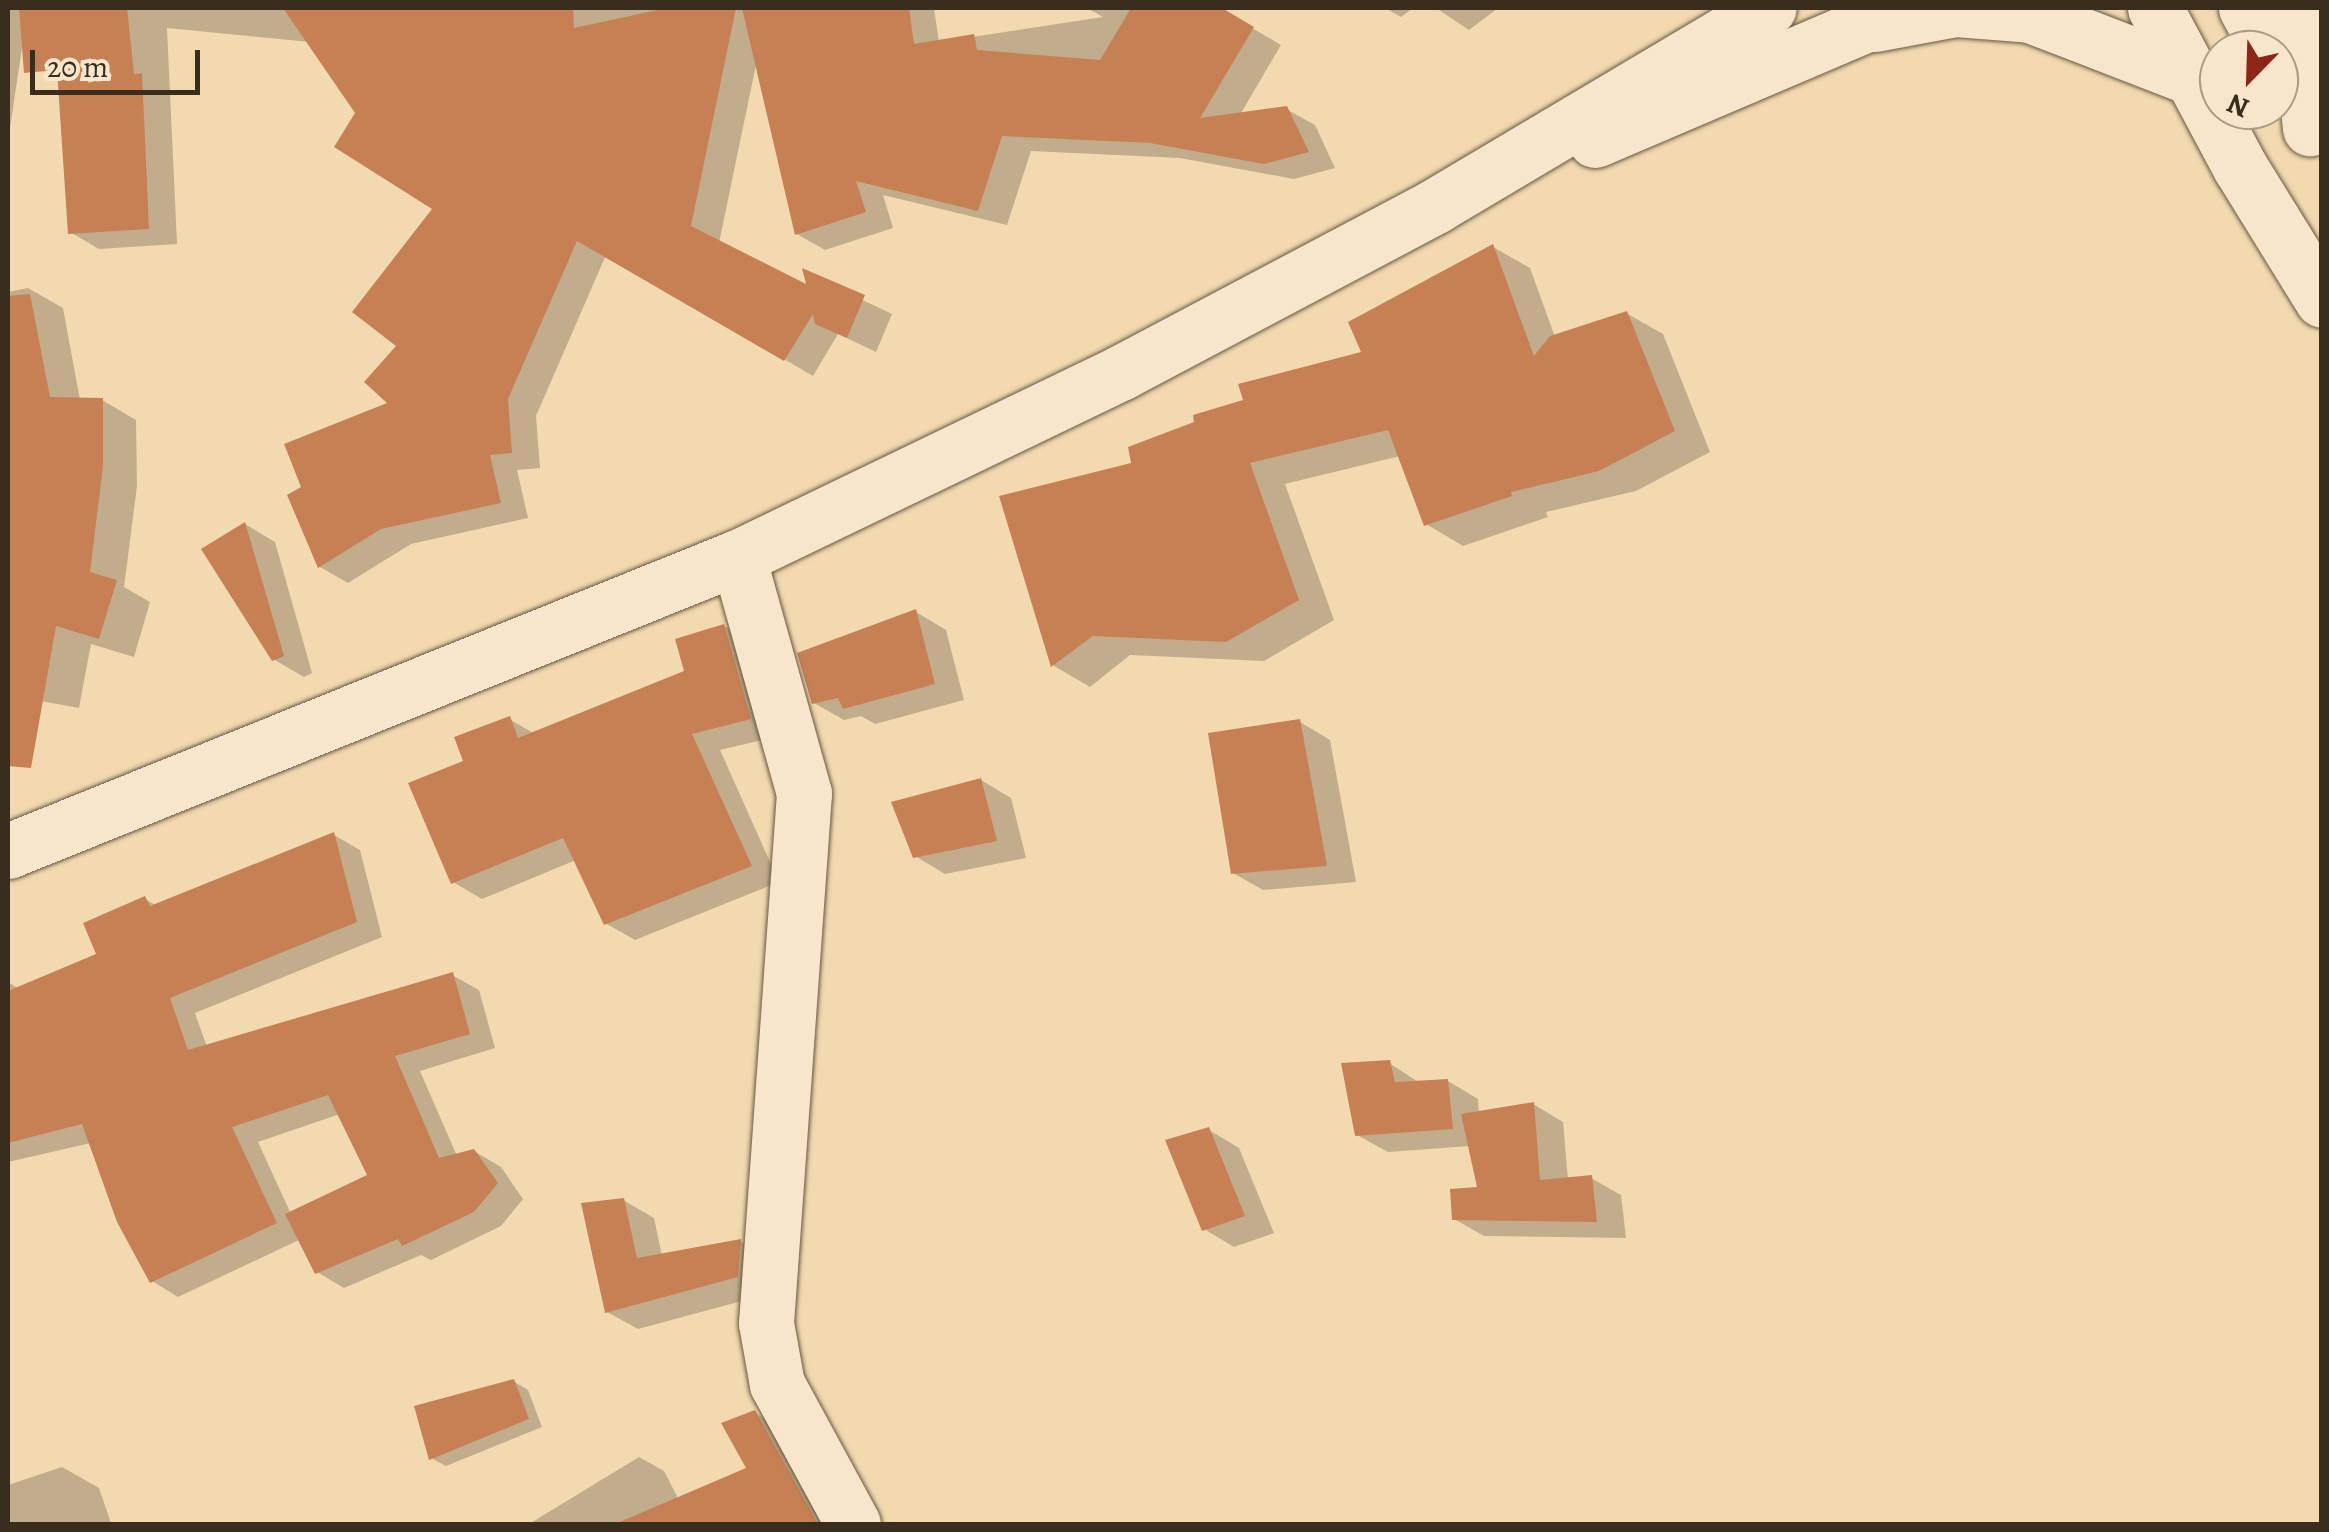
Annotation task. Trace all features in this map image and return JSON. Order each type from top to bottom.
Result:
[{"type":"main road","points":[[8,851],[738,557],[1122,372],[1436,206],[1769,8]]},
{"type":"main road","points":[[2155,8],[2322,300]]},
{"type":"main road","points":[[2246,8],[2258,30]]},
{"type":"main road","points":[[2298,8],[2316,137]]},
{"type":"main road","points":[[1436,206],[1890,16],[1956,9],[2030,14],[2193,78]]},
{"type":"main road","points":[[2299,106],[2316,137]]},
{"type":"main road","points":[[738,557],[804,811],[766,1324],[778,1384],[852,1524]]},
{"type":"building","points":[[19,8],[127,8],[134,74],[142,73],[149,229],[68,234],[57,70],[24,73]]},
{"type":"building","points":[[283,8],[573,8],[574,28],[667,8],[736,8],[691,226],[806,284],[802,268],[865,295],[847,338],[815,324],[813,314],[784,361],[577,241],[508,399],[512,453],[490,455],[501,503],[381,529],[318,568],[287,495],[301,487],[284,444],[387,403],[364,382],[396,346],[352,312],[432,209],[334,147],[355,113]]},
{"type":"building","points":[[742,8],[909,8],[914,44],[974,34],[977,50],[1100,60],[1131,8],[1222,8],[1254,27],[1200,118],[1287,106],[1309,152],[1264,164],[1150,143],[1002,136],[978,211],[856,181],[866,212],[795,235]]},
{"type":"building","points":[[1493,244],[1534,356],[1550,336],[1627,311],[1675,431],[1599,471],[1511,492],[1512,496],[1424,526],[1388,430],[1250,463],[1299,600],[1226,642],[1093,636],[1051,667],[999,496],[1131,463],[1128,447],[1194,422],[1193,415],[1243,400],[1238,384],[1361,352],[1348,322]]},
{"type":"building","points":[[30,294],[50,397],[103,398],[103,466],[90,572],[117,580],[99,639],[56,626],[31,768],[8,766],[8,296]]},
{"type":"building","points":[[245,522],[284,656],[272,661],[201,549]]},
{"type":"building","points":[[916,609],[935,684],[843,709],[838,698],[812,704],[797,653]]},
{"type":"building","points":[[724,624],[751,719],[692,734],[752,866],[604,925],[563,838],[451,884],[408,783],[463,761],[454,737],[510,716],[518,738],[684,671],[675,639]]},
{"type":"building","points":[[1300,719],[1327,866],[1231,874],[1208,733]]},
{"type":"building","points":[[981,778],[997,841],[913,858],[891,802]]},
{"type":"building","points":[[334,832],[357,922],[170,998],[188,1050],[453,972],[470,1034],[395,1056],[439,1158],[474,1149],[498,1183],[474,1212],[402,1246],[398,1239],[315,1274],[285,1214],[367,1175],[328,1095],[232,1127],[277,1223],[150,1283],[117,1222],[82,1124],[8,1143],[8,991],[96,954],[83,923],[145,896],[150,906]]},
{"type":"building","points":[[1390,1060],[1395,1082],[1448,1079],[1453,1129],[1355,1136],[1341,1063]]},
{"type":"building","points":[[1534,1102],[1540,1180],[1592,1175],[1597,1222],[1452,1220],[1450,1189],[1477,1187],[1461,1114]]},
{"type":"building","points":[[1209,1127],[1245,1216],[1202,1231],[1165,1140]]},
{"type":"building","points":[[624,1198],[637,1258],[741,1239],[738,1277],[605,1313],[581,1203]]},
{"type":"building","points":[[514,1379],[529,1419],[429,1460],[414,1406]]},
{"type":"building","points":[[755,1410],[818,1524],[615,1524],[746,1468],[721,1423]]}]
